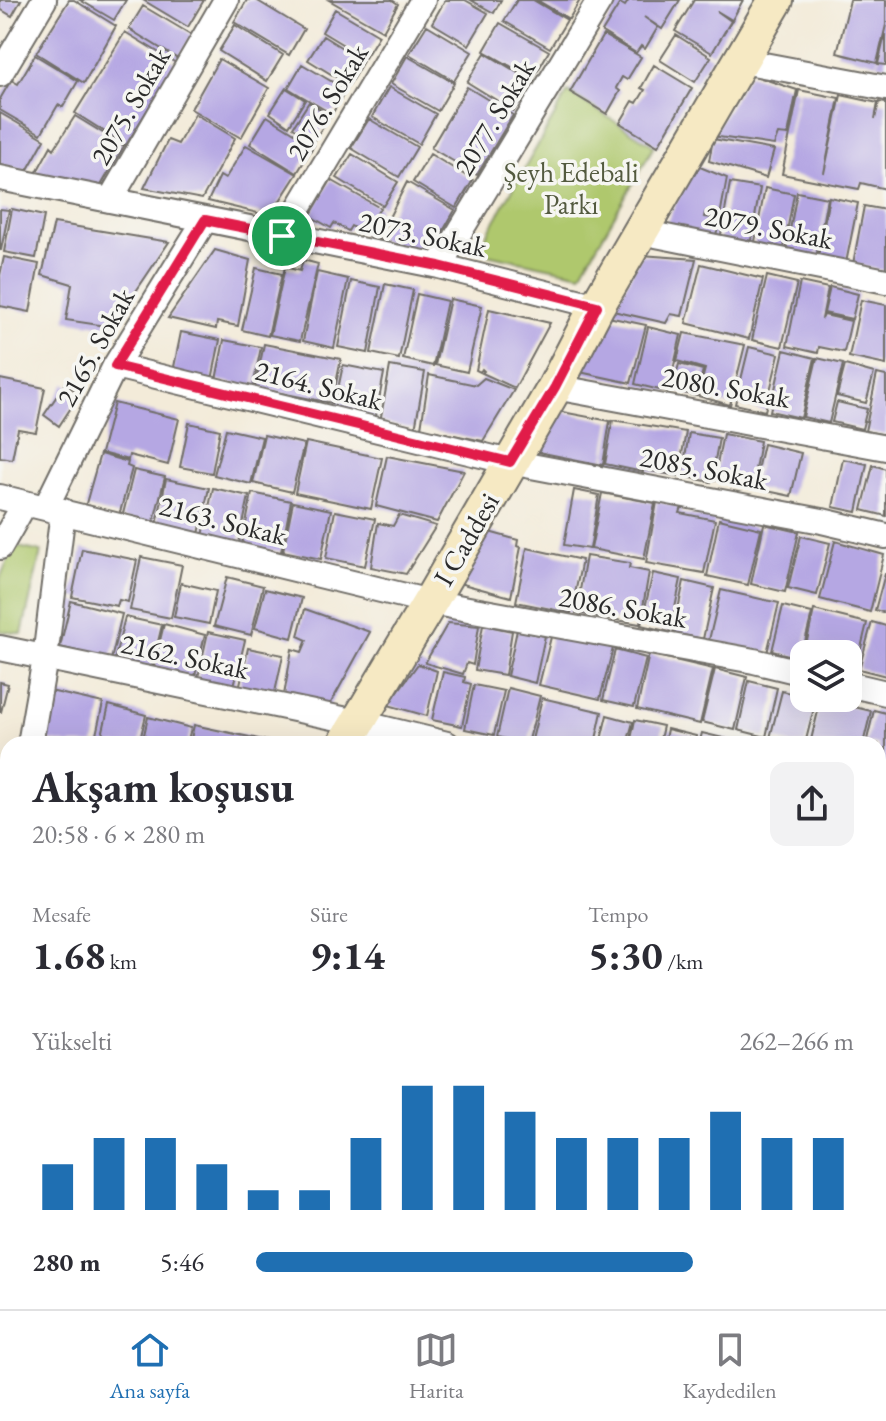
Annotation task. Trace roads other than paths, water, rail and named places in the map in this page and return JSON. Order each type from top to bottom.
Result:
[{"type":"street","points":[[0,74],[44,0]]},
{"type":"street","name":"2075. Sokak","points":[[110,200],[226,0]]},
{"type":"street","name":"2076. Sokak","points":[[282,236],[423,0]]},
{"type":"street","name":"2077. Sokak","points":[[439,266],[600,0]]},
{"type":"street","name":"I Caddesi","points":[[351,733],[555,387],[597,306],[776,0]]},
{"type":"street","points":[[742,61],[886,88]]},
{"type":"street","name":"2073. Sokak","points":[[0,178],[439,266],[597,306]]},
{"type":"street","name":"2165. Sokak","points":[[31,736],[45,658],[45,507],[115,366],[205,220]]},
{"type":"street","name":"2079. Sokak","points":[[641,232],[886,281]]},
{"type":"street","name":"2164. Sokak","points":[[115,366],[510,462]]},
{"type":"street","name":"2080. Sokak","points":[[555,387],[886,448]]},
{"type":"street","name":"2085. Sokak","points":[[510,462],[886,536]]},
{"type":"street","name":"2163. Sokak","points":[[0,497],[430,602]]},
{"type":"street","points":[[0,547],[45,507]]},
{"type":"street","name":"2086. Sokak","points":[[430,602],[790,670]]},
{"type":"street","name":"2162. Sokak","points":[[0,648],[351,733],[377,736]]},
{"type":"street","points":[[862,687],[886,693]]},
{"type":"park label","name":"Şeyh Edebali Parkı","points":[[571,188]]}]
